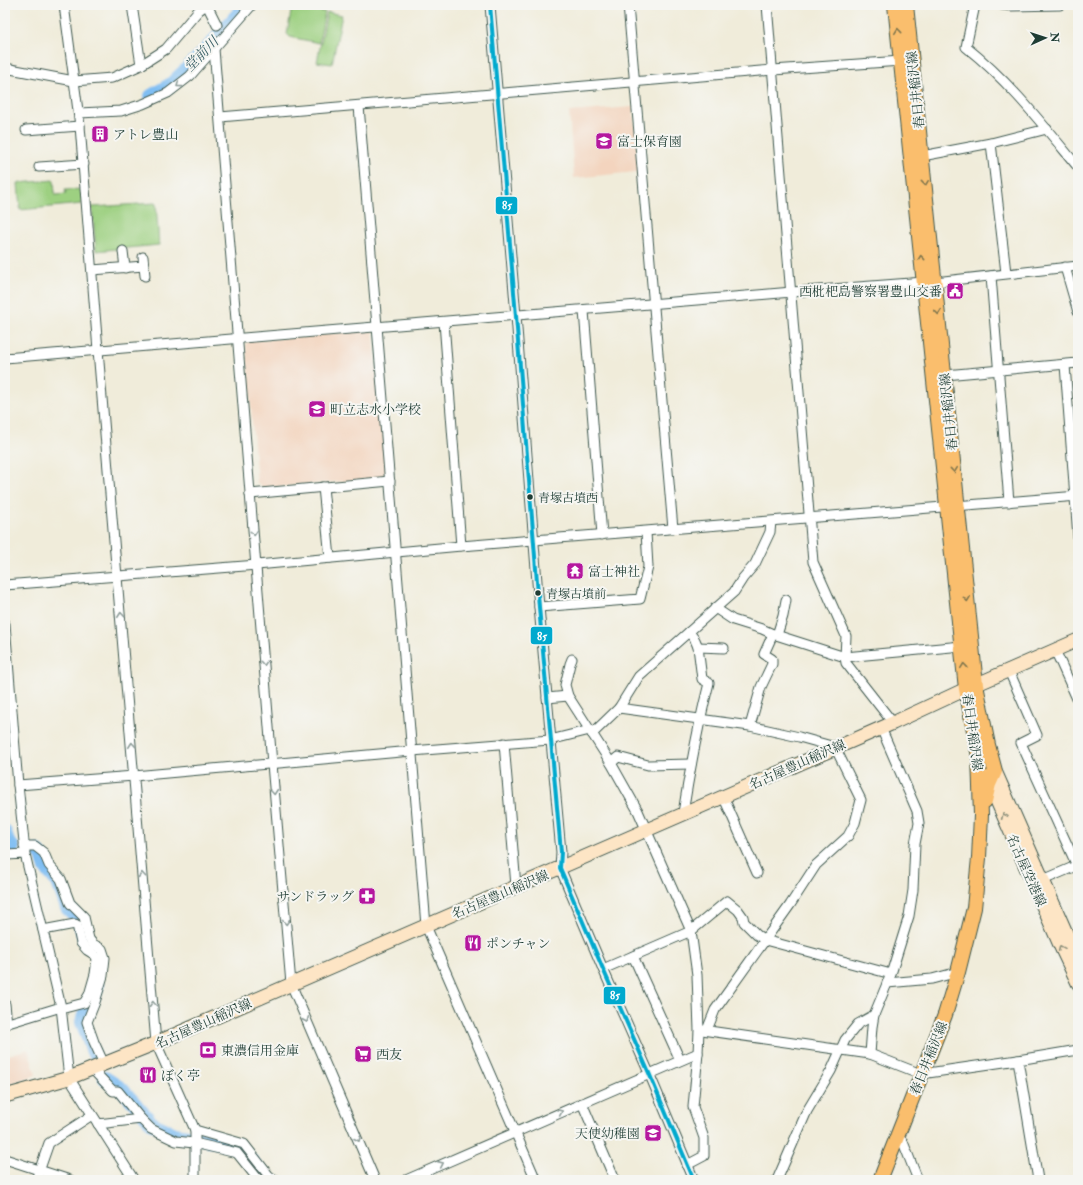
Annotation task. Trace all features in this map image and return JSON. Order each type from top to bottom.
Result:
[{"type":"main road","name":"春日井稲沢線","points":[[880,1180],[945,1015],[958,972],[974,908],[979,858],[981,815],[979,757],[953,506],[929,282],[895,5]]},
{"type":"main road","name":"春日井稲沢線","points":[[906,5],[922,156],[929,282],[945,375],[962,646],[971,687],[995,771],[981,815]]},
{"type":"main road","name":"名古屋豊山稲沢線","points":[[5,1096],[69,1078],[156,1043],[560,868],[1078,640]]},
{"type":"main road","name":"名古屋空港線","points":[[979,757],[1060,945],[1078,983]]},
{"type":"main road","name":"名古屋空港線","points":[[995,771],[1078,960]]},
{"type":"street","points":[[64,5],[79,113],[84,164],[98,350],[156,1043],[194,1137],[195,1180]]},
{"type":"street","points":[[132,5],[141,65]]},
{"type":"street","points":[[5,68],[74,81],[112,78],[141,65],[166,49],[198,11],[207,5],[217,25]]},
{"type":"street","points":[[79,113],[121,111],[143,104],[168,93],[190,76],[252,5]]},
{"type":"street","points":[[490,5],[534,540],[538,607],[561,852],[560,868],[602,969],[649,1073],[694,1180]]},
{"type":"street","points":[[628,5],[673,529]]},
{"type":"street","points":[[767,5],[792,292],[813,562],[846,636],[846,663],[887,725],[917,811],[919,823],[915,844],[913,890],[909,916],[891,974],[874,1015],[870,1054]]},
{"type":"street","points":[[975,5],[966,47],[984,61],[1009,86],[1078,167]]},
{"type":"street","points":[[1002,5],[1060,5]]},
{"type":"street","points":[[214,49],[291,984],[376,1180]]},
{"type":"street","points":[[220,117],[773,70],[902,61]]},
{"type":"street","points":[[359,106],[426,926],[536,1180]]},
{"type":"street","points":[[26,130],[80,126]]},
{"type":"street","points":[[922,156],[991,143],[1047,129]]},
{"type":"street","points":[[991,143],[1006,274]]},
{"type":"street","points":[[39,167],[84,164]]},
{"type":"street","points":[[121,278],[123,251]]},
{"type":"street","points":[[92,270],[122,268],[144,262],[145,276]]},
{"type":"street","points":[[5,358],[792,292],[929,282],[1078,266]]},
{"type":"street","points":[[1065,268],[1078,312]]},
{"type":"street","points":[[991,276],[1009,502]]},
{"type":"street","points":[[584,310],[602,535]]},
{"type":"street","points":[[444,322],[461,546]]},
{"type":"street","points":[[945,375],[1078,364]]},
{"type":"street","points":[[1065,365],[1078,537]]},
{"type":"street","points":[[250,494],[390,481]]},
{"type":"street","points":[[323,487],[330,558]]},
{"type":"street","points":[[5,585],[117,577],[461,546],[1076,496]]},
{"type":"street","points":[[18,784],[134,776],[550,740],[591,732],[619,708],[639,676],[734,592],[755,564],[770,532],[771,522]]},
{"type":"street","points":[[538,607],[640,599],[648,567],[646,532]]},
{"type":"street","points":[[750,726],[761,687],[772,664],[772,659],[764,654],[775,635],[783,616],[786,600]]},
{"type":"street","points":[[715,608],[733,620],[845,657],[962,646]]},
{"type":"street","points":[[5,624],[25,850],[61,1008],[69,1078],[134,1180]]},
{"type":"street","points":[[683,813],[700,719],[709,683],[702,679],[698,646],[689,632]]},
{"type":"street","points":[[698,646],[724,648]]},
{"type":"street","points":[[1055,650],[1078,701]]},
{"type":"street","points":[[572,659],[565,686],[568,696],[611,763],[638,811],[691,931],[703,1030],[698,1053],[693,1107],[704,1138],[704,1156],[687,1165]]},
{"type":"street","points":[[1009,670],[1037,735],[1021,743],[1077,866],[1043,880]]},
{"type":"street","points":[[547,698],[568,696]]},
{"type":"street","points":[[619,708],[750,726],[836,747],[861,800],[855,823],[848,836],[816,865],[790,905],[715,1010],[703,1030]]},
{"type":"street","points":[[504,744],[516,886]]},
{"type":"street","points":[[611,763],[618,757],[648,765],[691,764]]},
{"type":"street","points":[[723,796],[757,873]]},
{"type":"street","points":[[6,853],[25,850],[34,846],[44,853],[49,865],[62,880],[70,903],[84,917],[89,939],[93,944],[102,950],[105,958],[103,976],[87,1022],[104,1064]]},
{"type":"street","points":[[602,969],[691,931],[727,901],[738,910],[743,917],[744,922],[757,935],[765,940],[891,974]]},
{"type":"street","points":[[5,1004],[6,1024],[84,1003],[89,996],[96,959],[95,955],[87,950],[81,943],[77,925],[75,924],[43,930]]},
{"type":"street","points":[[633,956],[680,1060]]},
{"type":"street","points":[[887,983],[932,979],[958,972]]},
{"type":"street","points":[[777,1180],[807,1111],[818,1090],[831,1071],[845,1040],[858,1024],[874,1015]]},
{"type":"street","points":[[703,1030],[840,1051],[870,1054],[921,1074],[1078,1050]]},
{"type":"street","points":[[406,1180],[649,1073],[698,1053]]},
{"type":"street","points":[[1018,1060],[1038,1180]]},
{"type":"street","points":[[92,1069],[112,1091],[118,1092],[151,1129],[176,1141],[194,1137],[244,1144],[269,1176],[276,1180]]},
{"type":"street","points":[[582,1103],[615,1180]]},
{"type":"street","points":[[36,1180],[48,1143],[92,1114]]},
{"type":"street","points":[[98,1124],[141,1119]]},
{"type":"street","points":[[897,1136],[903,1142],[918,1180]]},
{"type":"street","points":[[194,1137],[237,1153],[255,1178]]},
{"type":"street","points":[[5,1159],[70,1180]]},
{"type":"shaded area","name":"富士保育園","points":[[633,107],[639,170],[636,172],[574,178],[569,112]]},
{"type":"shaded area","name":"町立志水小学校","points":[[373,330],[387,474],[383,478],[263,488],[257,483],[246,344],[250,341]]},
{"type":"shaded area","points":[[28,1049],[36,1075],[5,1085],[5,1056]]},
{"type":"green space","points":[[296,5],[325,12],[319,43],[290,37],[287,34],[292,6]]},
{"type":"green space","points":[[327,12],[342,15],[332,64],[317,62]]},
{"type":"green space","points":[[54,180],[55,195],[66,194],[65,190],[81,189],[82,204],[20,210],[18,183]]},
{"type":"green space","points":[[156,203],[159,245],[96,251],[92,207]]},
{"type":"waterway","name":"堂前川","points":[[151,96],[171,84],[204,52],[246,5]]},
{"type":"waterway","points":[[5,832],[8,842],[13,847]]},
{"type":"waterway","points":[[37,851],[42,856],[46,869],[58,883],[67,908],[79,919],[85,940]]},
{"type":"waterway","points":[[93,1052],[82,1022],[85,1011],[94,996],[97,986]]},
{"type":"waterway","points":[[105,1078],[122,1089],[152,1123],[175,1134],[206,1139],[240,1148],[268,1180]]},
{"type":"transit line","name":"85","points":[[490,5],[539,607],[561,852],[560,868],[694,1180]]},
{"type":"place","name":"アトレ豊山","points":[[100,134]]},
{"type":"place","name":"富士保育園","points":[[604,141]]},
{"type":"place","name":"西枇杷島警察署豊山交番","points":[[955,291]]},
{"type":"place","name":"町立志水小学校","points":[[317,409]]},
{"type":"place","name":"青塚古墳西","points":[[530,497]]},
{"type":"place","name":"富士神社","points":[[575,571]]},
{"type":"place","name":"青塚古墳前","points":[[538,593]]},
{"type":"place","name":"サンドラッグ","points":[[367,896]]},
{"type":"place","name":"ポンチャン","points":[[473,943]]},
{"type":"place","name":"東濃信用金庫","points":[[208,1050]]},
{"type":"place","name":"西友","points":[[363,1054]]},
{"type":"place","name":"ぼく亭","points":[[148,1075]]},
{"type":"place","name":"天使幼稚園","points":[[653,1133]]}]
